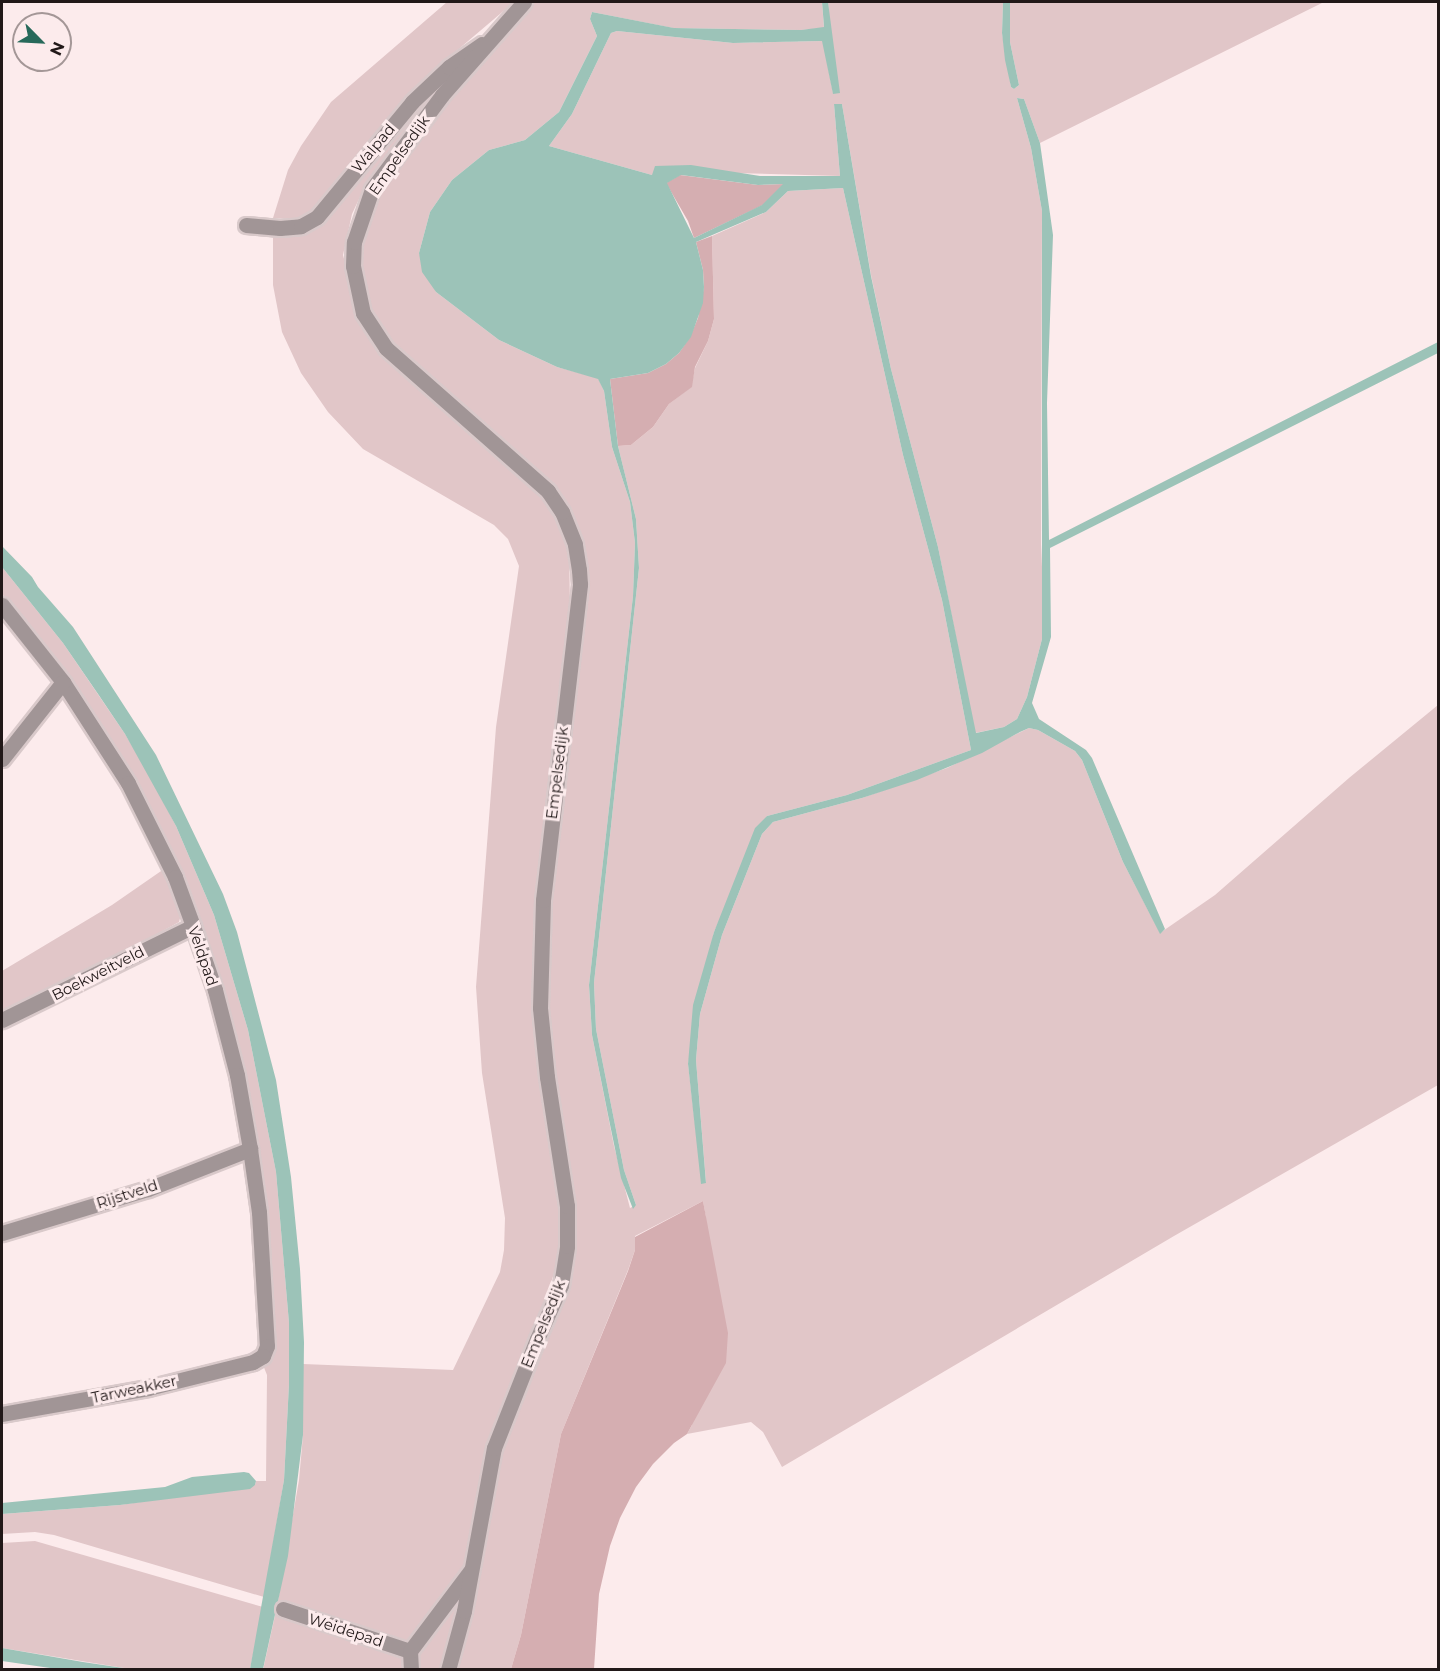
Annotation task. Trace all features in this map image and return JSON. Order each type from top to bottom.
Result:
[{"type":"street","name":"Empelsedijk","points":[[448,1670],[473,1567],[494,1448],[561,1285],[567,1246],[567,1206],[547,1077],[540,1008],[543,900],[580,584],[571,534],[562,512],[548,491],[386,348],[363,313],[353,266],[354,242],[359,221],[372,189],[442,96],[524,2]]},
{"type":"street","name":"Walpad","points":[[246,225],[280,228],[301,226],[317,217],[412,102],[470,50],[492,38]]},
{"type":"street","name":"Veldpad","points":[[2,604],[63,682],[128,783],[175,878],[193,926],[215,990],[237,1074],[250,1149],[265,1291],[267,1346],[264,1356]]},
{"type":"street","points":[[2,759],[63,682]]},
{"type":"street","name":"Boekweitveld","points":[[2,1020],[193,926]]},
{"type":"street","name":"Rijstveld","points":[[2,1233],[148,1189],[250,1149]]},
{"type":"street","name":"Tarweakker","points":[[2,1414],[148,1388],[253,1362],[264,1356]]},
{"type":"street","points":[[411,1670],[410,1651],[473,1567]]},
{"type":"street","name":"Weidepad","points":[[283,1609],[410,1651]]},
{"type":"shaded area","points":[[447,2],[514,2],[441,64],[391,115],[314,211],[303,220],[273,218],[288,170],[301,146],[331,102]]},
{"type":"shaded area","points":[[530,2],[822,2],[824,28],[801,30],[673,28],[592,12],[590,19],[597,36],[559,112],[525,140],[489,150],[452,180],[430,212],[419,253],[436,292],[499,340],[557,367],[598,378],[604,391],[612,447],[630,502],[635,543],[633,596],[589,985],[592,1035],[614,1146],[630,1208],[636,1205],[624,1170],[596,1029],[594,983],[639,568],[636,519],[618,446],[631,445],[653,427],[669,404],[691,387],[695,368],[708,341],[714,319],[712,236],[766,212],[788,191],[843,188],[903,455],[942,600],[971,750],[847,795],[767,816],[714,932],[688,1064],[702,1183],[706,1182],[696,1060],[700,1014],[722,935],[762,834],[773,822],[862,798],[947,768],[1029,728],[1038,730],[1075,751],[1082,760],[1123,862],[1160,933],[1215,895],[1349,778],[1438,705],[1438,1085],[1174,1236],[782,1467],[763,1432],[751,1422],[687,1434],[692,1425],[706,1218],[703,1201],[635,1236],[635,1250],[628,1270],[561,1434],[521,1635],[511,1669],[452,1670],[504,1435],[565,1282],[562,1140],[547,1023],[546,931],[575,661],[574,526],[400,356],[375,325],[362,295],[358,247],[374,200],[391,171],[415,138]]},
{"type":"shaded area","points":[[822,2],[828,2],[840,93],[833,94],[822,41],[733,43],[617,31],[611,33],[572,114],[549,146],[652,175],[655,166],[691,165],[760,176],[840,176],[834,104],[842,104],[871,276],[891,369],[938,547],[976,733],[1004,727],[1017,719],[1027,697],[1042,639],[1042,211],[1031,148],[1017,98],[1024,99],[1040,143],[1053,235],[1047,403],[1049,540],[1438,342],[1438,353],[1050,548],[1051,637],[1032,703],[1039,719],[1086,750],[1092,758],[1165,929],[1160,934],[1123,862],[1082,760],[1075,751],[1038,730],[1029,728],[982,753],[917,780],[862,798],[773,822],[762,834],[722,935],[700,1014],[696,1060],[706,1183],[701,1184],[688,1064],[693,1005],[714,932],[755,828],[767,816],[847,795],[971,750],[942,600],[903,455],[843,188],[788,191],[766,212],[696,242],[703,270],[704,287],[703,303],[691,337],[679,353],[666,364],[648,373],[610,379],[618,446],[636,519],[639,568],[594,983],[596,1029],[624,1170],[636,1205],[633,1209],[621,1178],[592,1035],[589,985],[633,596],[635,543],[630,502],[612,447],[604,391],[598,379],[557,367],[499,340],[436,292],[422,272],[419,253],[430,212],[452,180],[489,150],[525,140],[559,112],[597,36],[590,19],[592,12],[674,28],[801,30],[824,27]],"holes":[[[681,175],[758,185],[783,184],[762,205],[694,238],[667,183]]]},
{"type":"shaded area","points":[[828,2],[1003,2],[1002,33],[1011,87],[1014,89],[1019,85],[1010,42],[1010,2],[1324,2],[1040,143],[1024,99],[1017,98],[1031,148],[1042,211],[1041,544],[1044,613],[1042,639],[1027,697],[1017,719],[1004,727],[975,733],[938,547],[891,369],[871,275],[842,104],[834,104],[840,176],[733,173],[652,175],[549,146],[572,114],[611,33],[617,31],[733,43],[823,41],[833,93]]},
{"type":"shaded area","points":[[1003,2],[1010,2],[1010,42],[1019,85],[1014,89],[1011,87],[1005,60],[1002,33]]},
{"type":"shaded area","points":[[454,71],[416,115],[367,182],[352,214],[343,255],[359,318],[556,511],[569,544],[570,609],[539,863],[532,996],[538,1066],[560,1213],[562,1247],[465,1563],[415,1637],[408,1643],[278,1601],[299,1480],[303,1435],[303,1364],[453,1370],[500,1272],[504,1250],[505,1218],[482,1073],[476,987],[496,727],[519,566],[508,539],[494,525],[363,449],[328,412],[301,373],[282,332],[273,285],[273,235],[310,233],[328,220],[419,102]]},
{"type":"shaded area","points":[[680,175],[758,185],[784,184],[763,205],[694,238],[688,221],[666,183]]},
{"type":"shaded area","points":[[712,236],[714,319],[708,341],[695,367],[692,387],[669,404],[653,427],[631,445],[618,446],[610,379],[648,373],[666,364],[679,353],[690,337],[698,318],[704,287],[703,270],[696,242]]},
{"type":"shaded area","points":[[2,546],[32,577],[73,627],[156,755],[223,894],[237,932],[276,1080],[291,1177],[300,1269],[304,1342],[303,1435],[288,1556],[263,1669],[250,1669],[284,1480],[289,1384],[289,1323],[276,1172],[248,1030],[214,915],[176,826],[125,734],[63,643],[2,567]]},
{"type":"shaded area","points":[[2,567],[63,643],[125,734],[150,776],[176,826],[214,915],[248,1030],[276,1172],[289,1323],[289,1384],[284,1480],[264,1597],[54,1535],[35,1532],[2,1534],[2,1514],[120,1505],[255,1485],[256,1481],[266,1481],[267,1375],[263,1365],[272,1354],[265,1228],[200,926],[80,696],[40,640],[2,594]]},
{"type":"shaded area","points":[[164,869],[182,911],[179,922],[104,963],[2,1011],[2,971],[112,905]]},
{"type":"shaded area","points":[[703,1201],[728,1333],[726,1363],[687,1434],[674,1443],[653,1464],[636,1487],[620,1518],[610,1546],[599,1594],[594,1669],[511,1669],[521,1635],[561,1434],[628,1271],[635,1250],[635,1237]]},
{"type":"shaded area","points":[[249,1473],[256,1481],[250,1489],[120,1505],[2,1514],[2,1503],[165,1487],[192,1477]]},
{"type":"shaded area","points":[[35,1541],[263,1607],[250,1669],[130,1669],[2,1648],[2,1543]]},
{"type":"shaded area","points":[[463,1585],[442,1669],[415,1670],[418,1651]]},
{"type":"shaded area","points":[[276,1611],[392,1650],[403,1658],[405,1670],[263,1670]]},
{"type":"shaded area","points":[[2,1648],[130,1669],[57,1669],[2,1661]]}]
